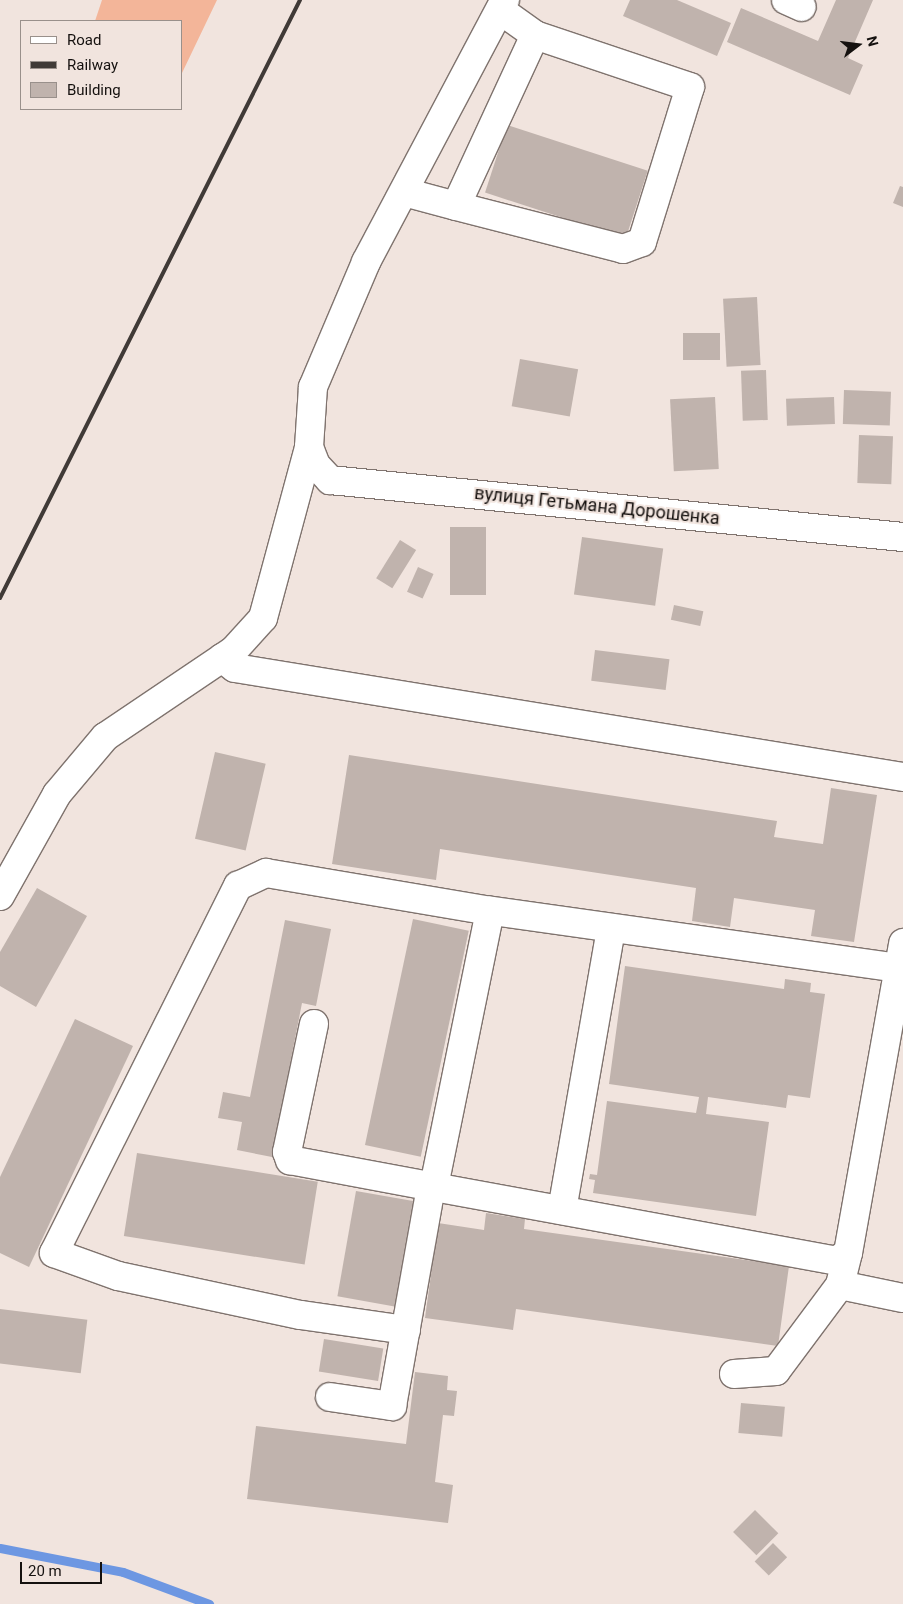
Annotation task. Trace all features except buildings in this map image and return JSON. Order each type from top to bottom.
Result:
[{"type":"street","points":[[0,896],[57,794],[105,737],[222,658],[263,618],[309,447],[313,387],[366,262],[503,5],[535,35],[690,87],[642,242],[623,249],[404,192]]},
{"type":"street","points":[[456,206],[535,35]]},
{"type":"street","name":"вулиця Гетьмана Дорошенка","points":[[309,447],[316,465],[330,480],[903,537]]},
{"type":"street","points":[[222,658],[235,668],[903,777]]},
{"type":"street","points":[[406,1330],[300,1315],[118,1276],[54,1253],[238,886],[266,873],[346,883],[490,911],[611,928],[901,955],[848,1253],[840,1284],[776,1371],[734,1374]]},
{"type":"street","points":[[330,1398],[392,1406],[433,1187],[490,911]]},
{"type":"street","points":[[562,1210],[611,928]]},
{"type":"street","points":[[314,1024],[287,1152],[290,1160],[818,1260],[836,1261],[848,1253]]},
{"type":"street","points":[[840,1284],[903,1298]]},
{"type":"shaded area","points":[[102,0],[217,0],[182,73],[182,20],[95,20]]},
{"type":"waterway","points":[[0,1548],[123,1572],[209,1604]]},
{"type":"railway","points":[[0,598],[300,0]]}]
